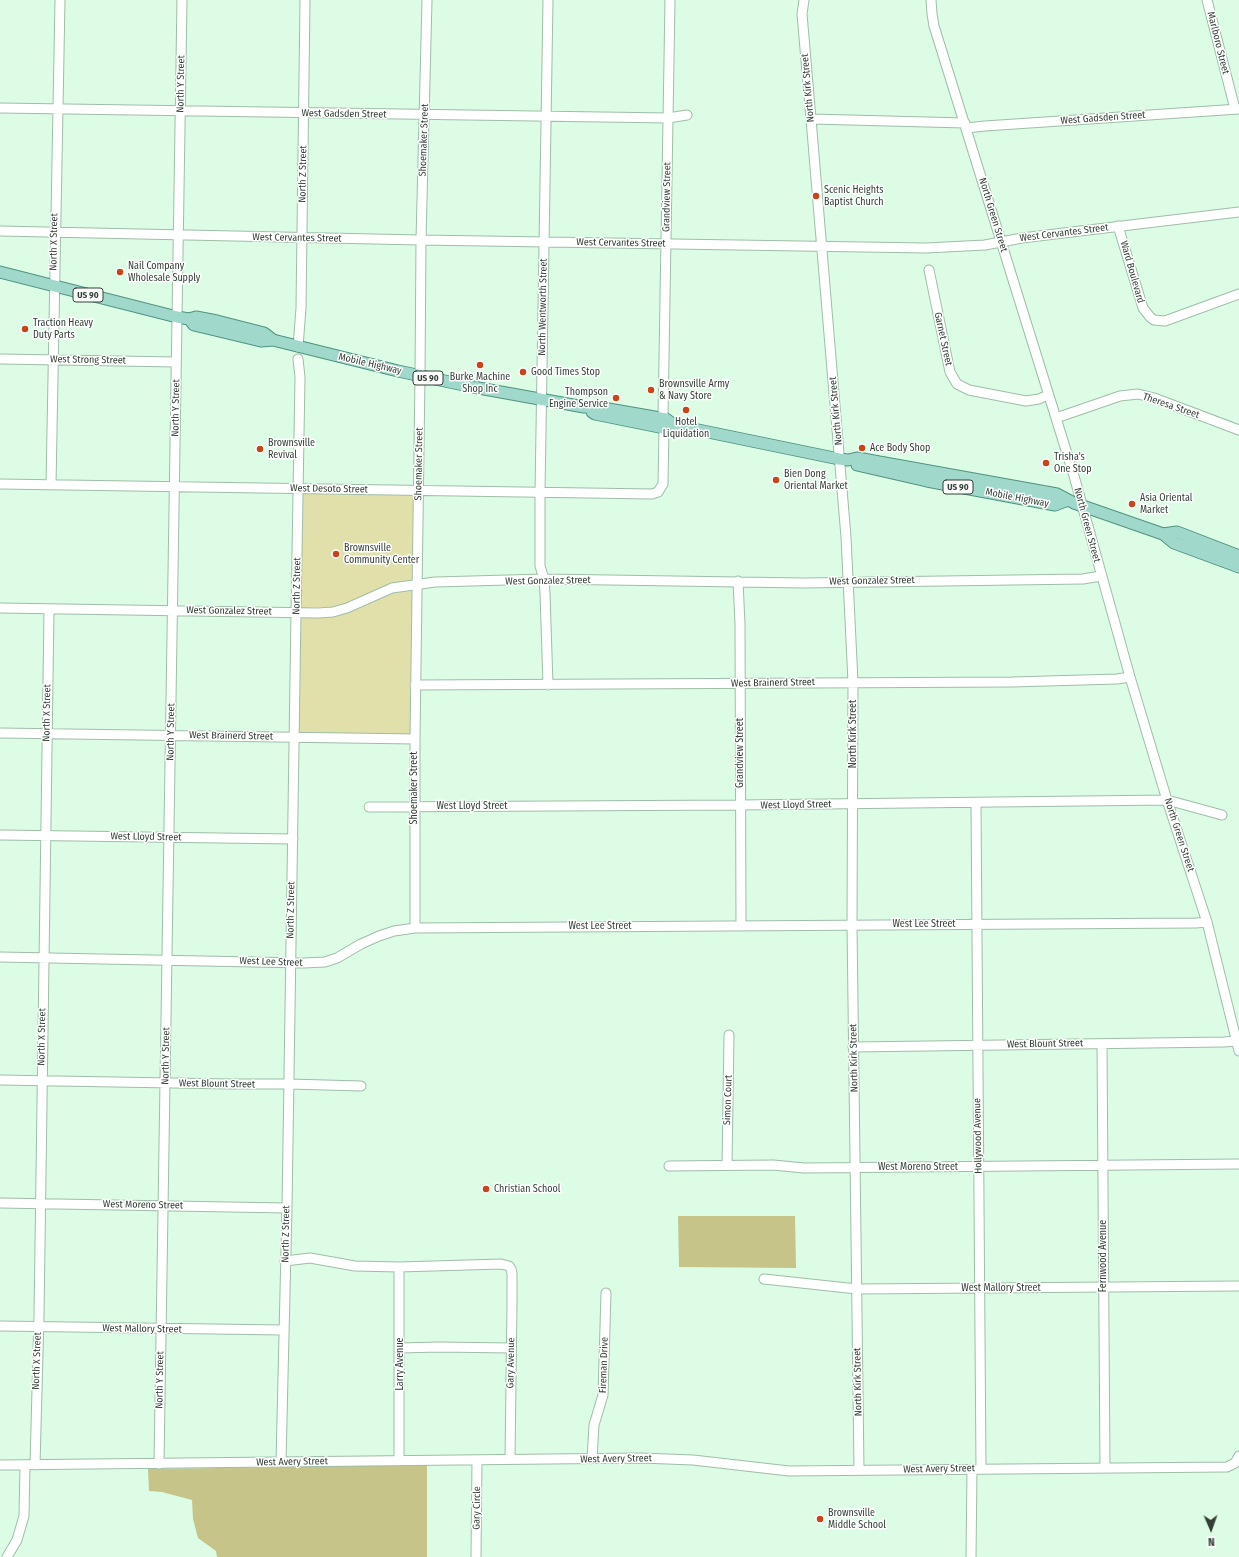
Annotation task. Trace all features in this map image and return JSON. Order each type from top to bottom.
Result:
[{"type":"main road","name":"Mobile Highway","points":[[0,272],[189,319],[194,325],[261,341],[273,340],[420,376],[584,408],[596,414],[667,424],[844,459],[856,465],[927,481],[1055,505],[1068,500],[1081,506],[1163,534],[1174,543],[1239,567]]},
{"type":"main road","name":"Mobile Highway","points":[[1163,534],[1177,532],[1239,556]]},
{"type":"street","name":"North X Street","points":[[51,484],[53,286],[60,0]]},
{"type":"street","name":"North Y Street","points":[[159,1464],[182,0]]},
{"type":"street","name":"North Z Street","points":[[298,347],[301,308],[305,0]]},
{"type":"street","name":"Shoemaker Street","points":[[415,928],[414,806],[421,240],[427,0]]},
{"type":"street","name":"North Wentworth Street","points":[[548,0],[540,492],[540,566],[544,579],[548,685]]},
{"type":"street","name":"Grandview Street","points":[[658,492],[663,484],[667,424],[666,243],[670,0]]},
{"type":"street","name":"North Kirk Street","points":[[804,0],[802,14],[822,245],[844,459],[849,582],[852,682],[852,925],[859,1470]]},
{"type":"street","name":"North Green Street","points":[[931,0],[934,26],[1056,418],[1130,677],[1167,800],[1207,922],[1239,1051]]},
{"type":"street","name":"Marlboro Street","points":[[1207,0],[1237,109]]},
{"type":"street","name":"West Gadsden Street","points":[[0,108],[546,117],[668,118],[687,115]]},
{"type":"street","name":"West Gadsden Street","points":[[811,118],[985,126],[1237,109]]},
{"type":"street","name":"West Cervantes Street","points":[[0,232],[939,248],[985,245],[1118,226],[1239,212]]},
{"type":"street","name":"Ward Boulevard","points":[[1118,226],[1143,308],[1154,320],[1165,321],[1239,294]]},
{"type":"street","name":"Garnet Street","points":[[929,270],[950,372],[957,384],[969,390],[1026,401],[1039,399],[1048,395]]},
{"type":"street","name":"West Strong Street","points":[[0,359],[176,362]]},
{"type":"street","name":"North Z Street","points":[[281,1462],[293,839],[300,377],[298,359]]},
{"type":"street","name":"Theresa Street","points":[[1056,418],[1120,396],[1138,394],[1154,398],[1239,430]]},
{"type":"street","name":"West Desoto Street","points":[[0,484],[652,494],[658,492]]},
{"type":"street","name":"West Gonzalez Street","points":[[0,608],[318,613],[338,611],[392,588],[435,582],[544,579],[804,583],[1083,579],[1101,576]]},
{"type":"street","name":"Grandview Street","points":[[738,581],[741,925]]},
{"type":"street","name":"North X Street","points":[[35,1465],[49,609]]},
{"type":"street","name":"West Brainerd Street","points":[[416,685],[1012,682],[1116,679],[1130,677]]},
{"type":"street","name":"West Brainerd Street","points":[[0,733],[415,739]]},
{"type":"street","name":"West Lloyd Street","points":[[369,807],[740,805],[1167,800],[1222,815]]},
{"type":"street","name":"Hollywood Avenue","points":[[971,1557],[977,1469],[980,1288],[976,802]]},
{"type":"street","name":"West Lloyd Street","points":[[0,835],[293,839]]},
{"type":"street","name":"West Lee Street","points":[[0,957],[318,962],[332,960],[378,936],[394,931],[415,928],[1207,922]]},
{"type":"street","points":[[1229,1012],[1239,1010]]},
{"type":"street","name":"Simon Court","points":[[726,1165],[729,1035]]},
{"type":"street","name":"West Blount Street","points":[[854,1047],[1236,1041]]},
{"type":"street","name":"Fernwood Avenue","points":[[1102,1044],[1105,1468]]},
{"type":"street","name":"West Blount Street","points":[[0,1080],[361,1086]]},
{"type":"street","name":"West Moreno Street","points":[[669,1166],[773,1165],[804,1168],[1239,1164]]},
{"type":"street","name":"West Moreno Street","points":[[0,1203],[287,1208]]},
{"type":"street","points":[[285,1261],[310,1258],[355,1266],[399,1267]]},
{"type":"street","name":"Gary Avenue","points":[[399,1267],[501,1264],[510,1268],[512,1282],[510,1459]]},
{"type":"street","name":"Larry Avenue","points":[[399,1267],[399,1460]]},
{"type":"street","name":"West Mallory Street","points":[[764,1279],[857,1289],[1239,1286]]},
{"type":"street","name":"Fireman Drive","points":[[592,1459],[594,1425],[603,1395],[606,1293]]},
{"type":"street","name":"West Mallory Street","points":[[0,1326],[284,1330]]},
{"type":"street","points":[[400,1348],[511,1348]]},
{"type":"street","name":"West Avery Street","points":[[0,1465],[673,1458],[789,1471],[1227,1467],[1234,1463],[1239,1456]]},
{"type":"street","name":"Gary Circle","points":[[476,1557],[477,1460]]},
{"type":"street","points":[[7,1557],[16,1540],[24,1516],[25,1465]]},
{"type":"green space","points":[[302,493],[415,495],[413,581],[392,584],[346,604],[333,607],[300,608]]},
{"type":"green space","points":[[413,590],[411,735],[298,733],[300,617],[318,618],[338,615],[393,593]]},
{"type":"shaded area","points":[[678,1216],[795,1216],[796,1268],[679,1267]]},
{"type":"shaded area","points":[[427,1465],[427,1557],[217,1557],[216,1551],[198,1538],[193,1519],[192,1500],[162,1492],[149,1491],[148,1469]]},
{"type":"place","name":"Scenic Heights Baptist Church","points":[[816,196]]},
{"type":"place","name":"Nail Company Wholesale Supply","points":[[120,272]]},
{"type":"place","name":"Traction Heavy Duty Parts","points":[[25,329]]},
{"type":"place","name":"Burke Machine Shop Inc","points":[[480,365]]},
{"type":"place","name":"Good Times Stop","points":[[523,372]]},
{"type":"place","name":"Brownsville Army & Navy Store","points":[[651,390]]},
{"type":"place","name":"Thompson Engine Service","points":[[616,398]]},
{"type":"place","name":"Hotel Liquidation","points":[[686,410]]},
{"type":"place","name":"Ace Body Shop","points":[[862,448]]},
{"type":"place","name":"Brownsville Revival","points":[[260,449]]},
{"type":"place","name":"Trisha's One Stop","points":[[1046,463]]},
{"type":"place","name":"Bien Dong Oriental Market","points":[[776,480]]},
{"type":"place","name":"Asia Oriental Market","points":[[1132,504]]},
{"type":"place","name":"Brownsville Community Center","points":[[336,554]]},
{"type":"place","name":"Christian School","points":[[486,1189]]},
{"type":"place","name":"Brownsville Middle School","points":[[820,1519]]}]
